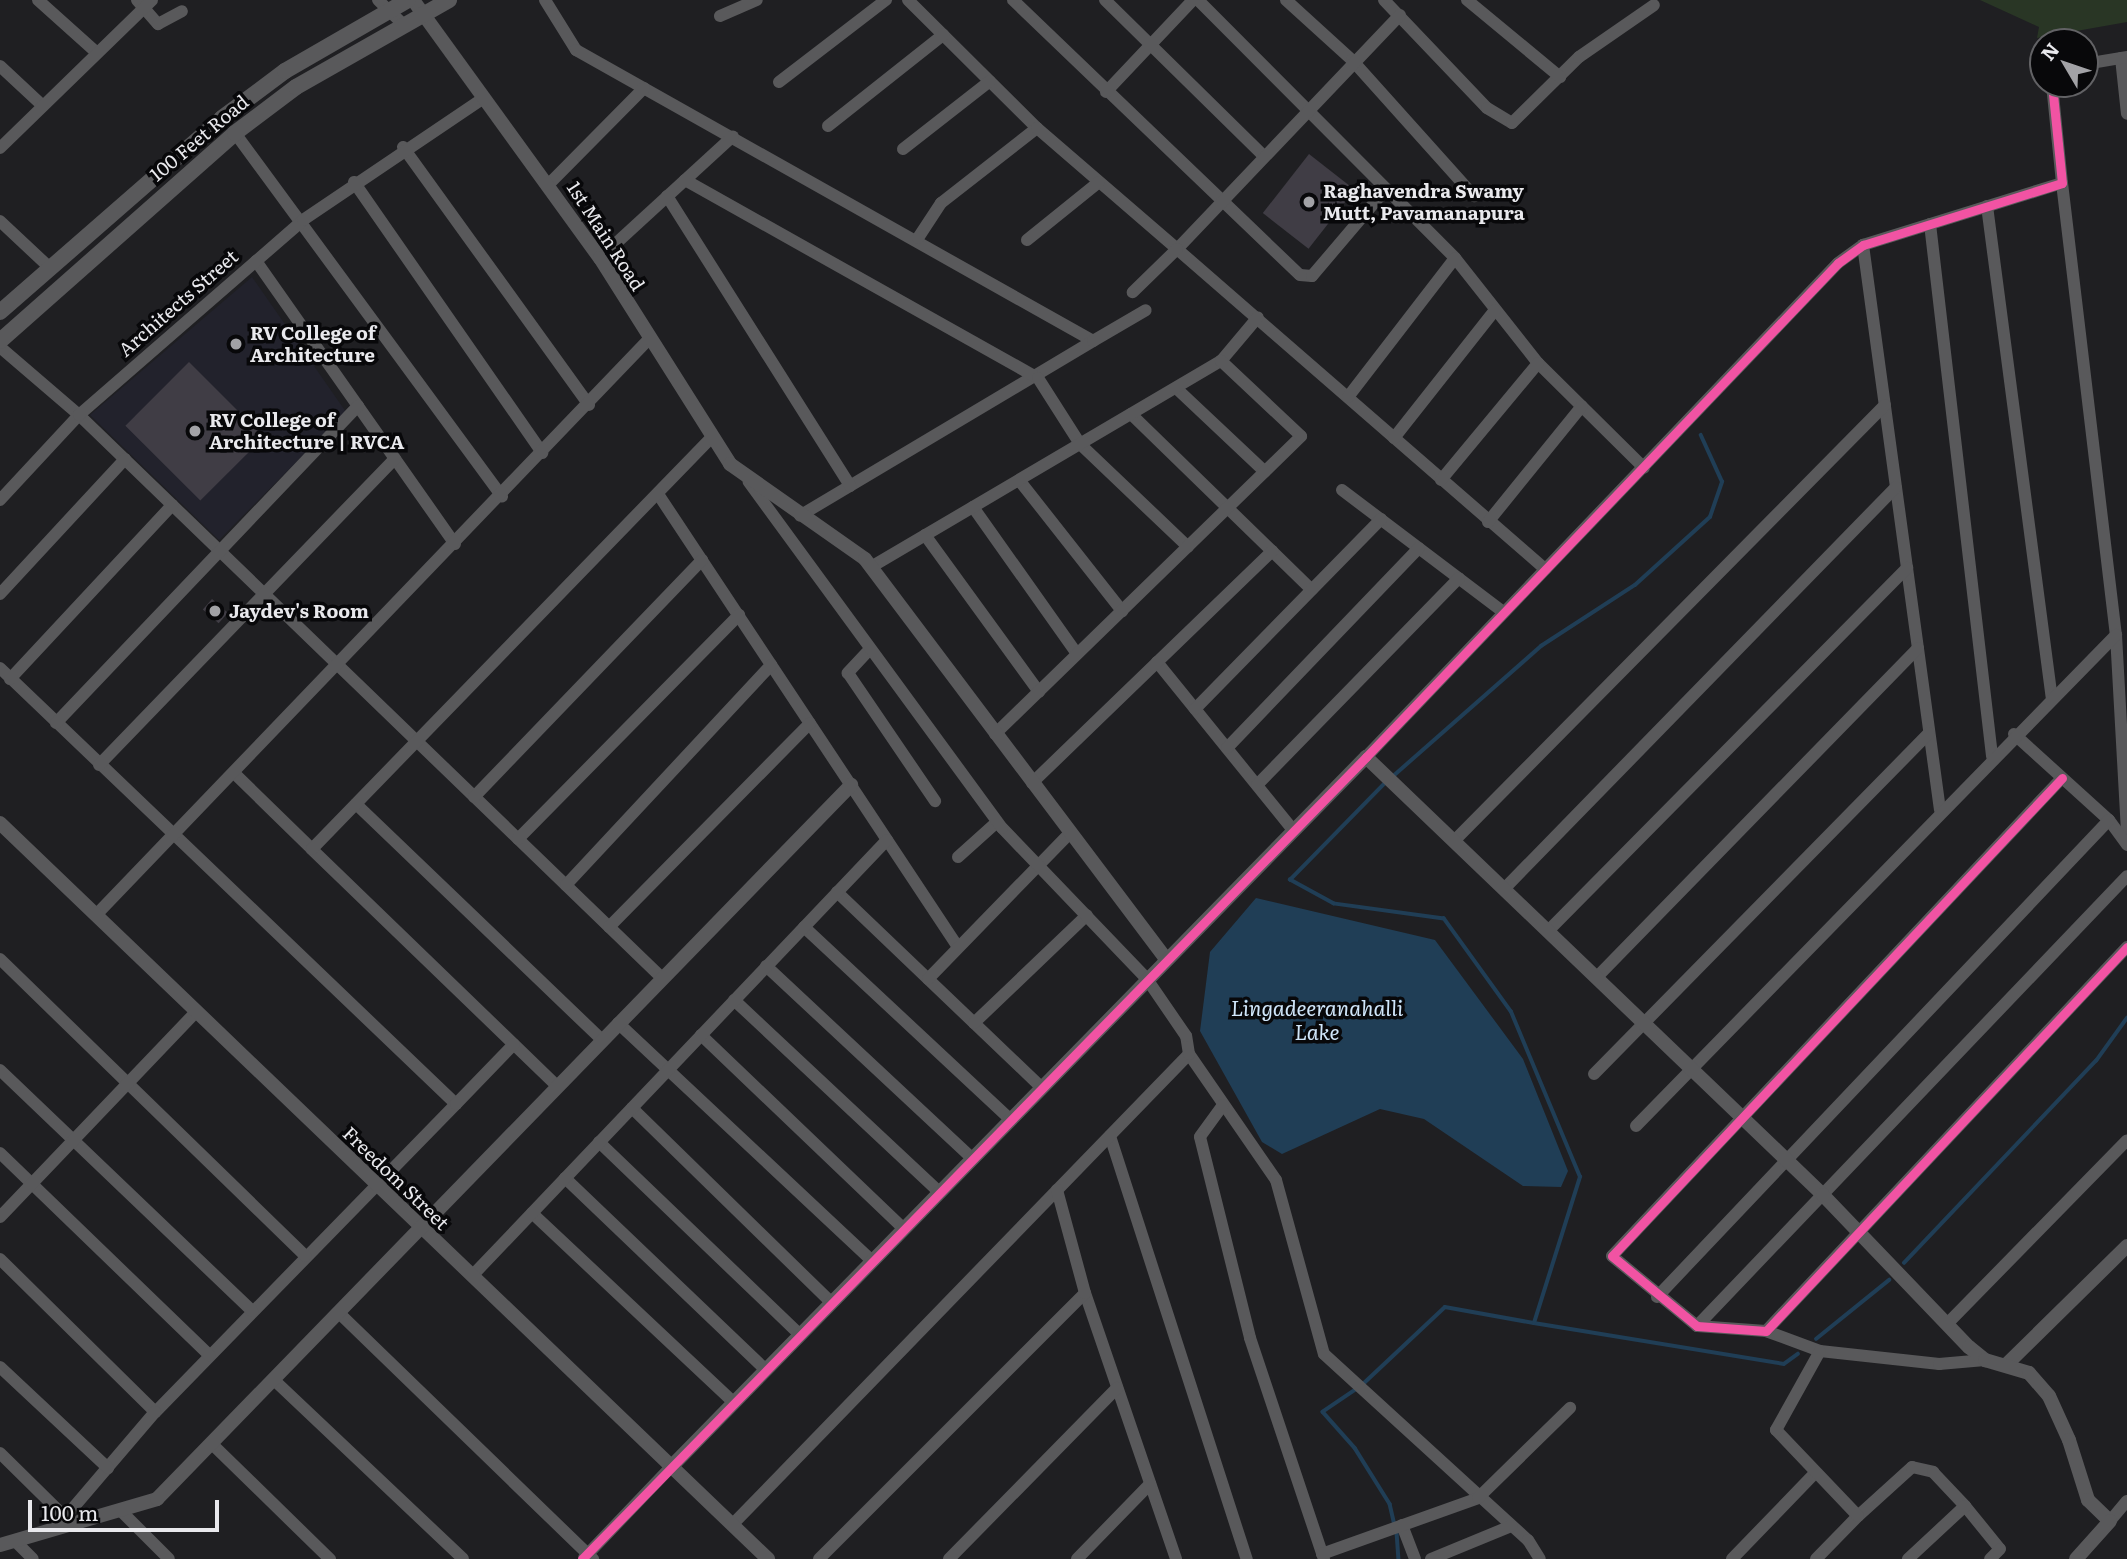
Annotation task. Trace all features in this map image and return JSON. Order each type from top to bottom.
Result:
[{"type":"main road","name":"100 Feet Road","points":[[0,312],[48,266],[285,71],[383,6],[411,0]]},
{"type":"main road","name":"100 Feet Road","points":[[0,341],[235,133],[296,87],[449,0]]},
{"type":"street","points":[[38,0],[97,53]]},
{"type":"street","name":"1st Main Road","points":[[411,0],[549,184],[600,258],[710,438],[749,482],[871,567],[1166,959]]},
{"type":"street","points":[[545,0],[576,50],[918,238],[1094,341]]},
{"type":"street","points":[[720,16],[757,0]]},
{"type":"street","points":[[779,82],[886,0]]},
{"type":"street","points":[[908,0],[1037,128],[1258,317],[1488,522],[1545,569]]},
{"type":"street","points":[[1013,0],[1219,203],[1307,277],[1386,188]]},
{"type":"street","points":[[1105,0],[1264,156]]},
{"type":"street","points":[[1106,92],[1193,0]]},
{"type":"street","points":[[1198,0],[1455,258],[1538,363],[1644,468]]},
{"type":"street","points":[[1286,0],[1352,60],[1474,196]]},
{"type":"street","points":[[1384,0],[1487,108],[1512,123],[1560,77],[1654,5]]},
{"type":"street","points":[[1467,0],[1560,77]]},
{"type":"street","points":[[0,148],[145,2],[158,24],[182,11]]},
{"type":"street","points":[[383,6],[404,25]]},
{"type":"street","points":[[1133,292],[1177,249],[1352,60],[1400,15]]},
{"type":"street","points":[[828,126],[943,35]]},
{"type":"street","points":[[2099,62],[2124,58],[2127,114]]},
{"type":"street","points":[[0,66],[42,105]]},
{"type":"street","points":[[903,149],[990,81]]},
{"type":"street","points":[[549,184],[644,88]]},
{"type":"street","name":"Architects Street","points":[[0,499],[79,415],[303,220],[403,147],[484,98]]},
{"type":"street","points":[[2053,98],[2116,635],[2127,829]]},
{"type":"street","points":[[918,238],[941,203],[1037,128]]},
{"type":"street","points":[[235,133],[303,220],[502,496]]},
{"type":"street","points":[[600,258],[733,136]]},
{"type":"street","points":[[403,147],[589,405]]},
{"type":"street","points":[[685,180],[1038,378],[1080,444],[1188,547]]},
{"type":"street","points":[[354,182],[542,453]]},
{"type":"street","points":[[1027,240],[1099,182]]},
{"type":"street","points":[[339,1313],[588,1557],[671,1467],[1366,757],[1502,611],[1644,468],[1838,263],[1863,244],[2062,183]]},
{"type":"street","points":[[667,196],[850,486]]},
{"type":"street","points":[[1987,206],[2052,698]]},
{"type":"street","points":[[0,221],[48,266]]},
{"type":"street","points":[[1930,224],[1992,756]]},
{"type":"street","points":[[1863,244],[1940,810]]},
{"type":"street","points":[[1348,397],[1455,258]]},
{"type":"street","points":[[256,261],[455,544]]},
{"type":"street","points":[[800,516],[1038,378],[1146,310]]},
{"type":"street","points":[[1394,438],[1495,310]]},
{"type":"street","points":[[871,567],[1222,362],[1258,317]]},
{"type":"street","points":[[96,915],[502,496],[649,339]]},
{"type":"street","points":[[0,347],[79,415],[662,978]]},
{"type":"street","points":[[995,734],[1301,436],[1222,362]]},
{"type":"street","points":[[1441,480],[1538,363]]},
{"type":"street","points":[[1177,388],[1265,472]]},
{"type":"street","points":[[1454,841],[1885,405]]},
{"type":"street","points":[[56,723],[358,406]]},
{"type":"street","points":[[1488,522],[1582,406]]},
{"type":"street","points":[[1131,414],[1312,590]]},
{"type":"street","points":[[312,849],[710,438]]},
{"type":"street","points":[[0,594],[125,459]]},
{"type":"street","points":[[99,765],[395,459]]},
{"type":"street","points":[[1019,480],[1122,611]]},
{"type":"street","points":[[749,482],[997,822],[1036,868],[1087,915],[1147,979],[1186,1036],[1189,1054],[1276,1180],[1324,1354],[1511,1526],[1540,1559]]},
{"type":"street","points":[[1504,890],[1896,487]]},
{"type":"street","points":[[1342,490],[1502,611]]},
{"type":"street","points":[[658,494],[958,947]]},
{"type":"street","points":[[10,679],[172,505]]},
{"type":"street","points":[[974,507],[1077,654]]},
{"type":"street","points":[[1195,709],[1381,519]]},
{"type":"street","points":[[925,535],[1039,692]]},
{"type":"street","points":[[1227,748],[1419,548]]},
{"type":"street","points":[[1032,783],[1272,551]]},
{"type":"street","points":[[474,797],[702,560]]},
{"type":"street","points":[[1548,931],[1907,568]]},
{"type":"street","points":[[1257,785],[1459,578]]},
{"type":"street","points":[[518,839],[739,615]]},
{"type":"street","points":[[1636,1126],[1992,756],[2116,635]]},
{"type":"street","points":[[1596,978],[1918,648]]},
{"type":"street","points":[[870,649],[848,673],[935,801]]},
{"type":"street","points":[[1157,662],[1293,830]]},
{"type":"street","points":[[566,886],[771,665]]},
{"type":"street","points":[[0,668],[172,837],[456,1104]]},
{"type":"street","points":[[609,927],[810,723]]},
{"type":"street","points":[[1594,1074],[1642,1022],[1930,733]]},
{"type":"street","points":[[2014,734],[2109,820],[2127,845]]},
{"type":"street","points":[[1366,757],[1822,1195],[1985,1360]]},
{"type":"street","points":[[234,773],[558,1086]]},
{"type":"street","points":[[2062,778],[1612,1256],[1657,1297],[1697,1326],[1766,1331],[1820,1351],[1939,1364],[1985,1360],[2008,1363],[2029,1373],[2049,1396],[2088,1500],[2110,1521]]},
{"type":"street","points":[[0,1545],[158,1500],[851,785]]},
{"type":"street","points":[[356,804],[602,1040]]},
{"type":"street","points":[[1657,1297],[1784,1158],[2109,820]]},
{"type":"street","points":[[958,857],[997,822]]},
{"type":"street","name":"Freedom Street","points":[[0,823],[195,1013],[768,1559]]},
{"type":"street","points":[[928,979],[1070,833]]},
{"type":"street","points":[[472,1276],[887,840]]},
{"type":"street","points":[[1697,1326],[2127,876]]},
{"type":"street","points":[[837,892],[1041,1087]]},
{"type":"street","points":[[974,1023],[1087,915]]},
{"type":"street","points":[[804,927],[1010,1119]]},
{"type":"street","points":[[1766,1331],[1856,1230],[2127,947]]},
{"type":"street","points":[[0,959],[305,1256]]},
{"type":"street","points":[[766,966],[972,1158]]},
{"type":"street","points":[[734,1000],[939,1192]]},
{"type":"street","points":[[0,1217],[195,1013]]},
{"type":"street","points":[[618,1023],[872,1261]]},
{"type":"street","points":[[701,1035],[904,1228]]},
{"type":"street","points":[[55,1529],[155,1412],[514,1044]]},
{"type":"street","points":[[732,1525],[1189,1054]]},
{"type":"street","points":[[0,1070],[253,1311]]},
{"type":"street","points":[[1223,1105],[1200,1137],[1250,1338],[1323,1557],[1478,1498],[1570,1408]]},
{"type":"street","points":[[632,1108],[831,1303]]},
{"type":"street","points":[[1110,1136],[1248,1559]]},
{"type":"street","points":[[1947,1324],[2127,1140]]},
{"type":"street","points":[[599,1142],[800,1335]]},
{"type":"street","points":[[0,1153],[209,1355]]},
{"type":"street","points":[[565,1178],[766,1370]]},
{"type":"street","points":[[1057,1190],[1085,1293],[1176,1559]]},
{"type":"street","points":[[531,1213],[734,1403]]},
{"type":"street","points":[[2008,1363],[2127,1245]]},
{"type":"street","points":[[0,1259],[155,1412]]},
{"type":"street","points":[[819,1559],[1085,1293]]},
{"type":"street","points":[[1820,1351],[1776,1430],[1858,1516]]},
{"type":"street","points":[[0,1367],[107,1468]]},
{"type":"street","points":[[274,1380],[463,1559]]},
{"type":"street","points":[[949,1559],[1117,1388]]},
{"type":"street","points":[[212,1444],[330,1559]]},
{"type":"street","points":[[0,1453],[65,1517]]},
{"type":"street","points":[[1816,1559],[1912,1467],[1933,1472],[1965,1506],[2000,1549],[1990,1559]]},
{"type":"street","points":[[1732,1559],[1815,1473]]},
{"type":"street","points":[[1077,1559],[1150,1484]]},
{"type":"street","points":[[2076,1559],[2127,1501]]},
{"type":"street","points":[[1908,1559],[1965,1506]]},
{"type":"street","points":[[120,1510],[169,1559]]},
{"type":"street","points":[[1402,1525],[1415,1559]]},
{"type":"street","points":[[1431,1559],[1511,1526]]},
{"type":"street","points":[[15,1541],[33,1559]]},
{"type":"shaded area","name":"RV College of Architecture","points":[[252,277],[346,412],[219,540],[90,415]]},
{"type":"green space","points":[[1980,0],[2127,0],[2127,22],[2093,28],[2039,27]]},
{"type":"water","name":"Lingadeeranahalli Lake","points":[[1256,898],[1435,940],[1523,1059],[1568,1171],[1561,1187],[1523,1186],[1424,1119],[1380,1109],[1282,1154],[1262,1142],[1200,1031],[1210,952]]},
{"type":"building","name":"Raghavendra Swamy Mutt, Pavamanapura","points":[[1309,154],[1355,190],[1309,249],[1263,213]]},
{"type":"building","name":"RV College of Architecture | RVCA","points":[[189,362],[264,437],[200,501],[125,426]]},
{"type":"building","name":"Jaydev's Room","points":[[212,599],[228,613],[219,623],[203,610]]},
{"type":"waterway","points":[[1391,778],[1541,646],[1635,585],[1710,517],[1722,482],[1701,436]]},
{"type":"waterway","points":[[1363,1384],[1445,1307],[1534,1323],[1580,1177],[1511,1012],[1444,919],[1334,904],[1290,880],[1385,783]]},
{"type":"waterway","points":[[1904,1263],[2096,1061],[2127,1018]]},
{"type":"waterway","points":[[1816,1339],[1889,1280]]},
{"type":"waterway","points":[[1534,1323],[1784,1364],[1798,1354]]},
{"type":"waterway","points":[[1357,1389],[1323,1412],[1355,1448],[1390,1504],[1395,1525]]},
{"type":"waterway","points":[[1397,1532],[1399,1559]]},
{"type":"cycle path","points":[[582,1559],[1366,757],[1838,263],[1863,245],[2062,183],[2053,98]]},
{"type":"cycle path","points":[[2062,778],[1612,1256],[1697,1326],[1766,1331],[2127,947]]},
{"type":"place","name":"Raghavendra Swamy Mutt, Pavamanapura","points":[[1309,202]]},
{"type":"place","name":"RV College of Architecture","points":[[236,344]]},
{"type":"place","name":"RV College of Architecture | RVCA","points":[[195,431]]},
{"type":"place","name":"Jaydev's Room","points":[[215,611]]}]
